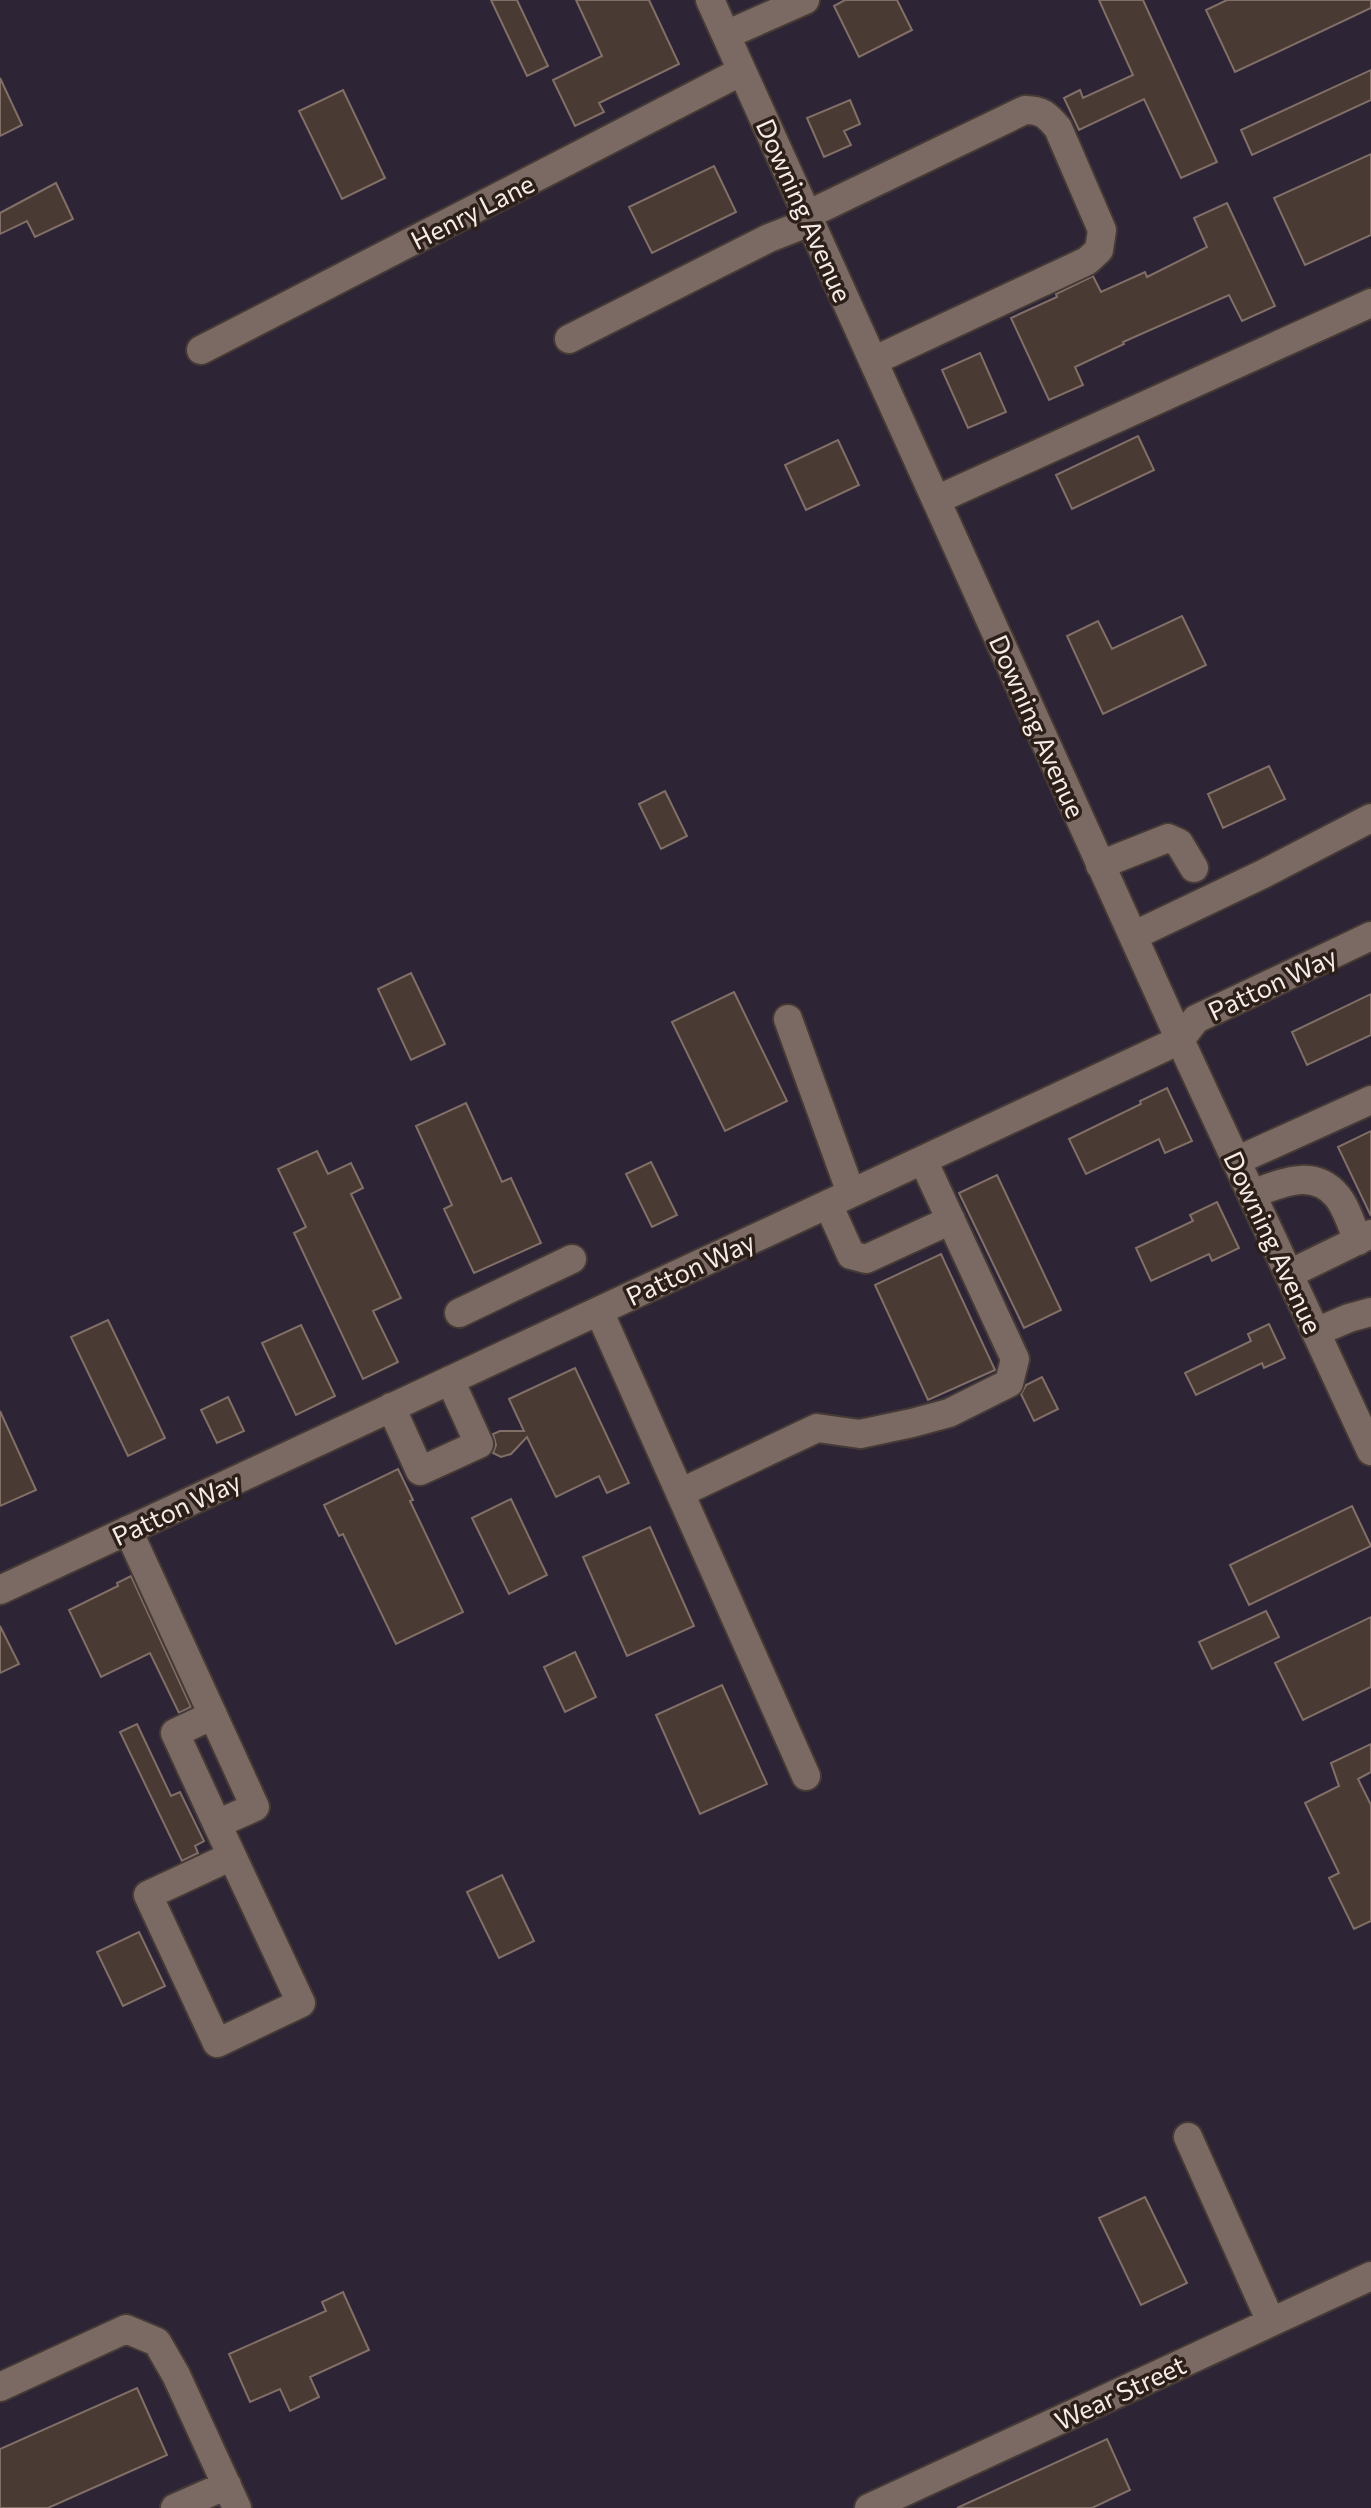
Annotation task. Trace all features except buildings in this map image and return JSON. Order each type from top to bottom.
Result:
[{"type":"street","name":"Downing Avenue","points":[[710,0],[1100,865],[1371,1451]]},
{"type":"street","points":[[726,35],[805,0]]},
{"type":"street","name":"Henry Lane","points":[[201,350],[742,71]]},
{"type":"street","points":[[569,339],[1025,110],[1037,110],[1047,114],[1058,128],[1102,230],[1099,250],[1087,261],[873,361]]},
{"type":"street","points":[[936,500],[1371,303]]},
{"type":"street","points":[[1133,936],[1264,874],[1371,818]]},
{"type":"street","points":[[1100,865],[1168,838],[1179,843],[1194,868]]},
{"type":"street","name":"Patton Way","points":[[0,1590],[1180,1040],[1196,1019],[1371,936]]},
{"type":"street","points":[[788,1019],[839,1199],[851,1255],[866,1259],[951,1220]]},
{"type":"street","points":[[1236,1161],[1371,1100]]},
{"type":"street","points":[[680,1493],[817,1428],[860,1434],[912,1423],[949,1413],[1009,1383],[1015,1359],[923,1160]]},
{"type":"street","points":[[1252,1194],[1290,1180],[1306,1178],[1327,1187],[1338,1197],[1365,1238],[1289,1274]]},
{"type":"street","points":[[459,1313],[572,1259]]},
{"type":"street","points":[[599,1311],[806,1776]]},
{"type":"street","points":[[1316,1332],[1371,1312]]},
{"type":"street","points":[[391,1407],[420,1471],[432,1466],[479,1444],[450,1380]]},
{"type":"street","points":[[128,1530],[255,1807],[217,1825]]},
{"type":"street","points":[[213,1715],[175,1733],[301,2003],[217,2043],[148,1895],[232,1856]]},
{"type":"street","points":[[1188,2137],[1271,2322]]},
{"type":"street","name":"Wear Street","points":[[869,2508],[1371,2276]]},
{"type":"street","points":[[0,2387],[126,2329],[157,2342],[176,2375],[232,2496],[175,2508]]},
{"type":"shaded area","points":[[0,0],[1371,0],[1371,2508],[0,2508]]}]
